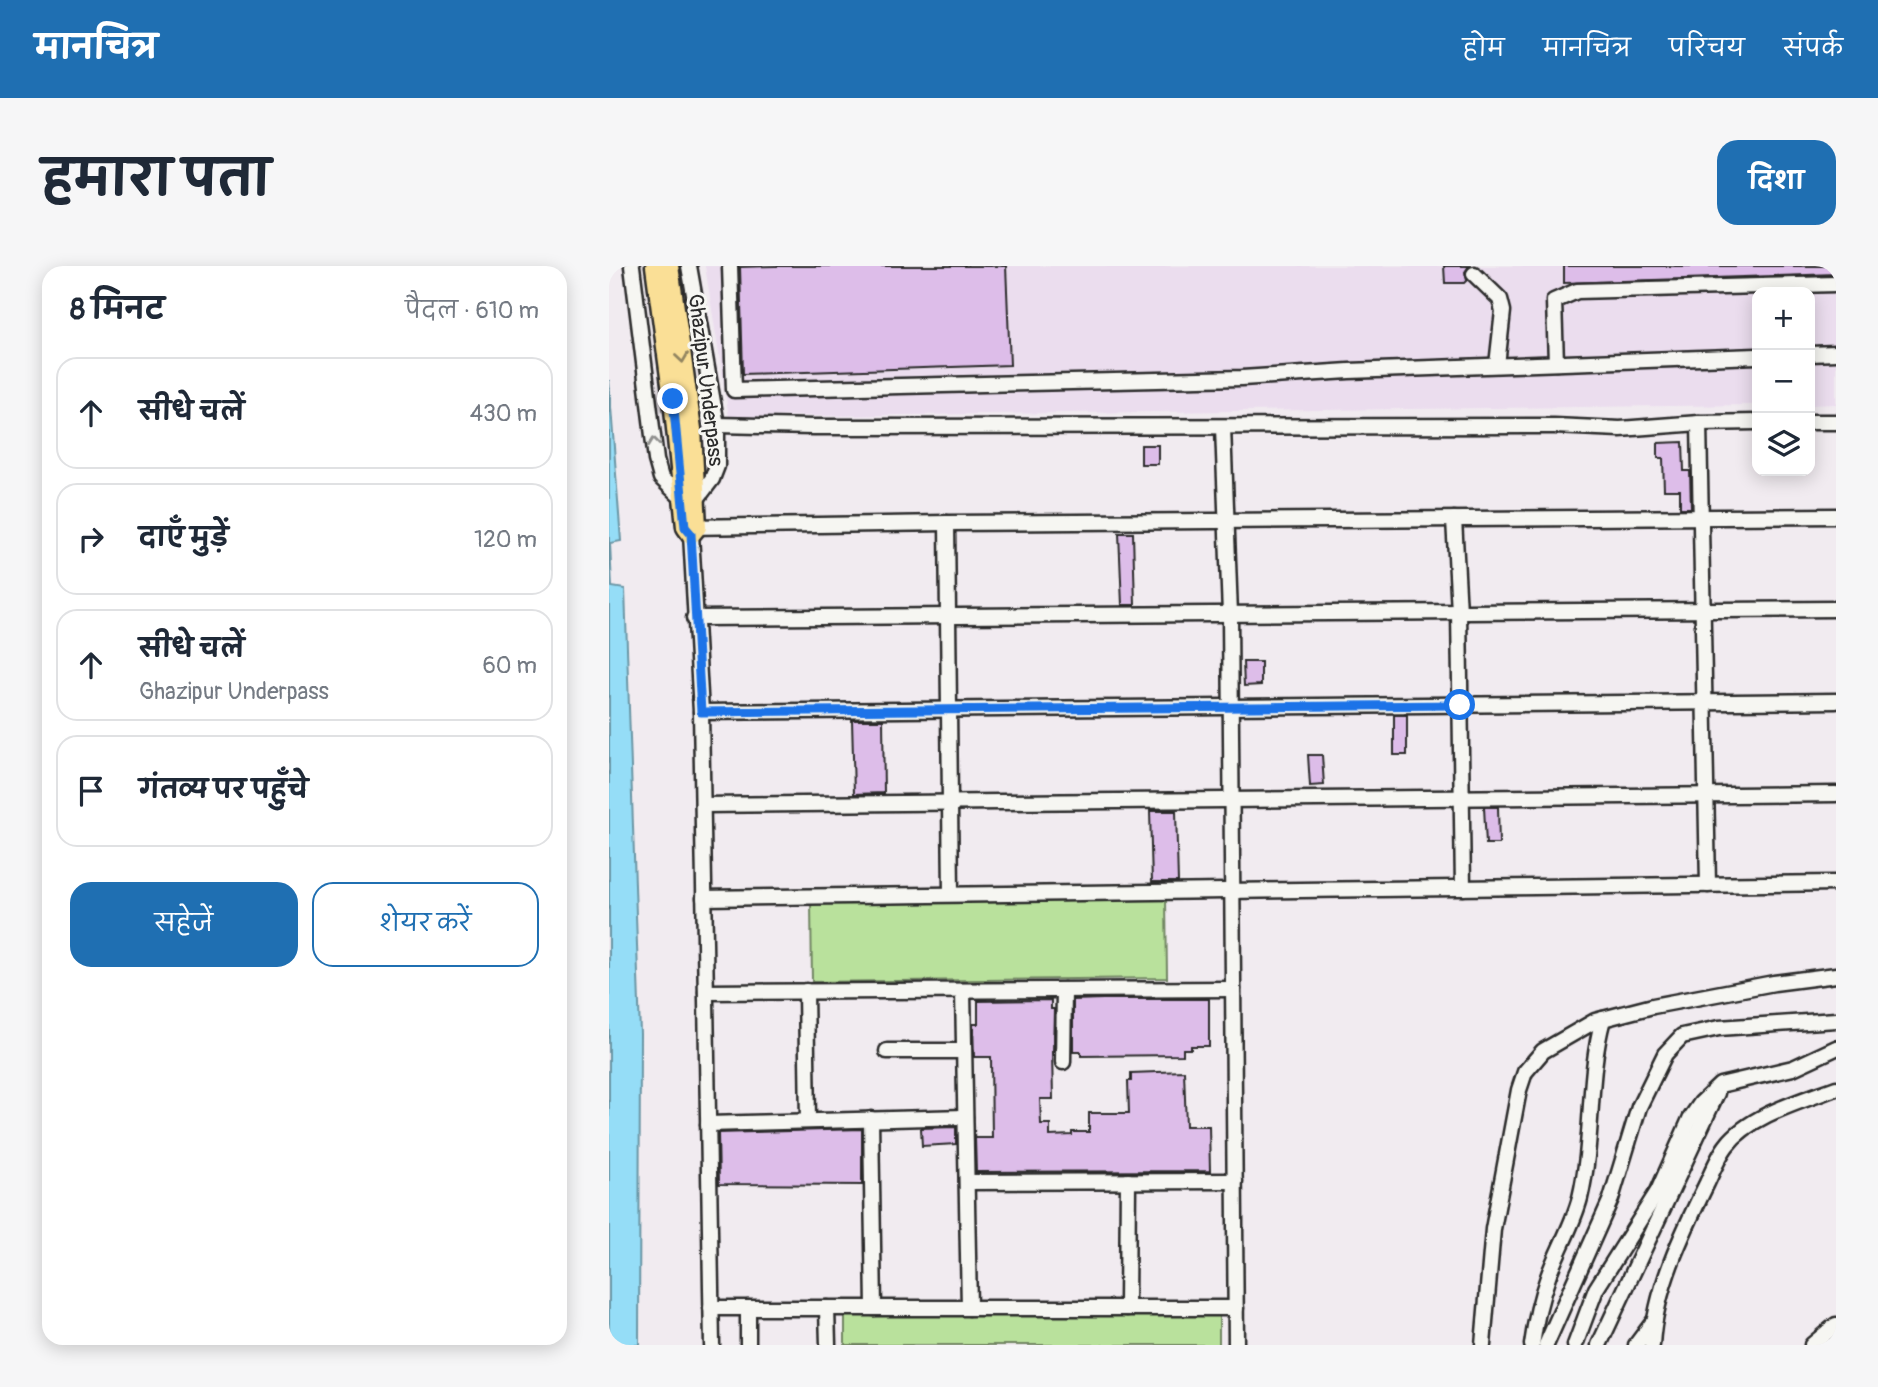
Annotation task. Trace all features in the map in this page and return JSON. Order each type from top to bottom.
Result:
[{"type":"main road","name":"Ghazipur Underpass","points":[[655,266],[690,500]]},
{"type":"main road","name":"Ghazipur Underpass","points":[[669,266],[692,429],[690,500]]},
{"type":"main road","points":[[690,500],[691,529]]},
{"type":"street","points":[[632,266],[656,460],[661,478],[690,500],[712,479],[717,466],[717,425],[689,266]]},
{"type":"street","points":[[730,266],[734,390],[1242,378],[1349,371],[1752,356]]},
{"type":"street","points":[[1474,274],[1500,299],[1503,311],[1497,365]]},
{"type":"street","points":[[1556,363],[1554,301],[1577,291],[1836,284]]},
{"type":"street","points":[[1815,354],[1836,353]]},
{"type":"street","points":[[717,425],[1554,426],[1620,429],[1752,422]]},
{"type":"street","points":[[1815,422],[1836,422]]},
{"type":"street","points":[[1699,423],[1708,885]]},
{"type":"street","points":[[1223,427],[1230,614],[1236,1345]]},
{"type":"street","points":[[712,1345],[701,712],[691,529],[947,523],[1836,516]]},
{"type":"street","points":[[1454,519],[1459,612],[1463,888]]},
{"type":"street","points":[[947,523],[951,894]]},
{"type":"street","points":[[694,618],[1836,609]]},
{"type":"street","points":[[701,712],[1836,701]]},
{"type":"street","points":[[703,805],[1836,794]]},
{"type":"street","points":[[704,898],[1836,883]]},
{"type":"street","points":[[1483,1345],[1493,1229],[1519,1090],[1525,1072],[1543,1051],[1595,1021],[1653,1006],[1774,983],[1836,975]]},
{"type":"street","points":[[706,992],[1233,989]]},
{"type":"street","points":[[963,990],[969,1308]]},
{"type":"street","points":[[1063,1062],[1064,990]]},
{"type":"street","points":[[806,991],[808,1121]]},
{"type":"street","points":[[1532,1345],[1547,1280],[1579,1200],[1595,1048],[1603,1019]]},
{"type":"street","points":[[1546,1345],[1611,1199],[1639,1107],[1665,1054],[1682,1036],[1719,1028],[1836,1020]]},
{"type":"street","points":[[1575,1345],[1596,1289],[1658,1191],[1690,1119],[1701,1103],[1720,1086],[1793,1068],[1836,1048]]},
{"type":"street","points":[[887,1051],[964,1051]]},
{"type":"street","points":[[1599,1345],[1720,1086]]},
{"type":"street","points":[[1652,1345],[1664,1284],[1693,1212],[1727,1144],[1746,1128],[1772,1113],[1836,1088]]},
{"type":"street","points":[[708,1124],[965,1117]]},
{"type":"street","points":[[871,1119],[874,1308]]},
{"type":"street","points":[[1127,1308],[1128,1181]]},
{"type":"street","points":[[967,1182],[1235,1181]]},
{"type":"street","points":[[711,1308],[1236,1308]]},
{"type":"street","points":[[748,1308],[748,1345]]},
{"type":"street","points":[[827,1308],[828,1345]]},
{"type":"street","points":[[1636,1345],[1657,1317]]},
{"type":"street","points":[[1812,1345],[1836,1325]]},
{"type":"shaded area","points":[[705,266],[1836,266],[1836,404],[1815,405],[1815,287],[1752,287],[1752,405],[729,417]]},
{"type":"green space","points":[[1166,899],[1167,978],[812,982],[811,902]]},
{"type":"green space","points":[[1219,1312],[1219,1345],[845,1345],[845,1313]]},
{"type":"water","points":[[609,380],[621,541],[610,543],[612,587],[625,589],[640,1034],[639,1345],[609,1345]]},
{"type":"building","points":[[1006,266],[1010,365],[743,374],[740,267]]},
{"type":"building","points":[[1444,266],[1469,266],[1465,272],[1467,280],[1464,283],[1445,283]]},
{"type":"building","points":[[1564,266],[1836,266],[1836,274],[1564,283]]},
{"type":"building","points":[[1683,442],[1684,471],[1690,471],[1691,508],[1680,508],[1680,490],[1664,490],[1663,458],[1658,458],[1658,443]]},
{"type":"building","points":[[1141,445],[1158,445],[1158,464],[1141,464]]},
{"type":"building","points":[[1119,533],[1133,533],[1135,605],[1122,605]]},
{"type":"building","points":[[1243,662],[1261,662],[1261,685],[1244,686]]},
{"type":"building","points":[[1394,715],[1407,715],[1407,755],[1394,755]]},
{"type":"building","points":[[852,720],[883,720],[884,793],[854,794]]},
{"type":"building","points":[[1308,755],[1322,755],[1324,785],[1310,786]]},
{"type":"building","points":[[1484,807],[1498,807],[1499,844],[1486,844]]},
{"type":"building","points":[[1150,811],[1176,811],[1178,882],[1152,882]]},
{"type":"building","points":[[1209,999],[1209,1046],[1191,1046],[1191,1049],[1183,1049],[1183,1055],[1081,1056],[1081,1052],[1073,1052],[1073,1000]]},
{"type":"building","points":[[1051,1000],[1051,1009],[1054,1009],[1053,1099],[1040,1099],[1041,1124],[1050,1124],[1050,1136],[1089,1132],[1089,1113],[1129,1113],[1128,1081],[1131,1081],[1131,1073],[1184,1071],[1186,1126],[1209,1126],[1210,1171],[976,1172],[975,1138],[992,1138],[991,1057],[974,1057],[973,1024],[978,1024],[978,1001]]},
{"type":"building","points":[[956,1127],[956,1144],[922,1146],[921,1128]]},
{"type":"building","points":[[862,1129],[862,1185],[719,1184],[718,1133]]},
{"type":"route","points":[[673,399],[685,527],[691,534],[701,712],[1460,705]]}]
